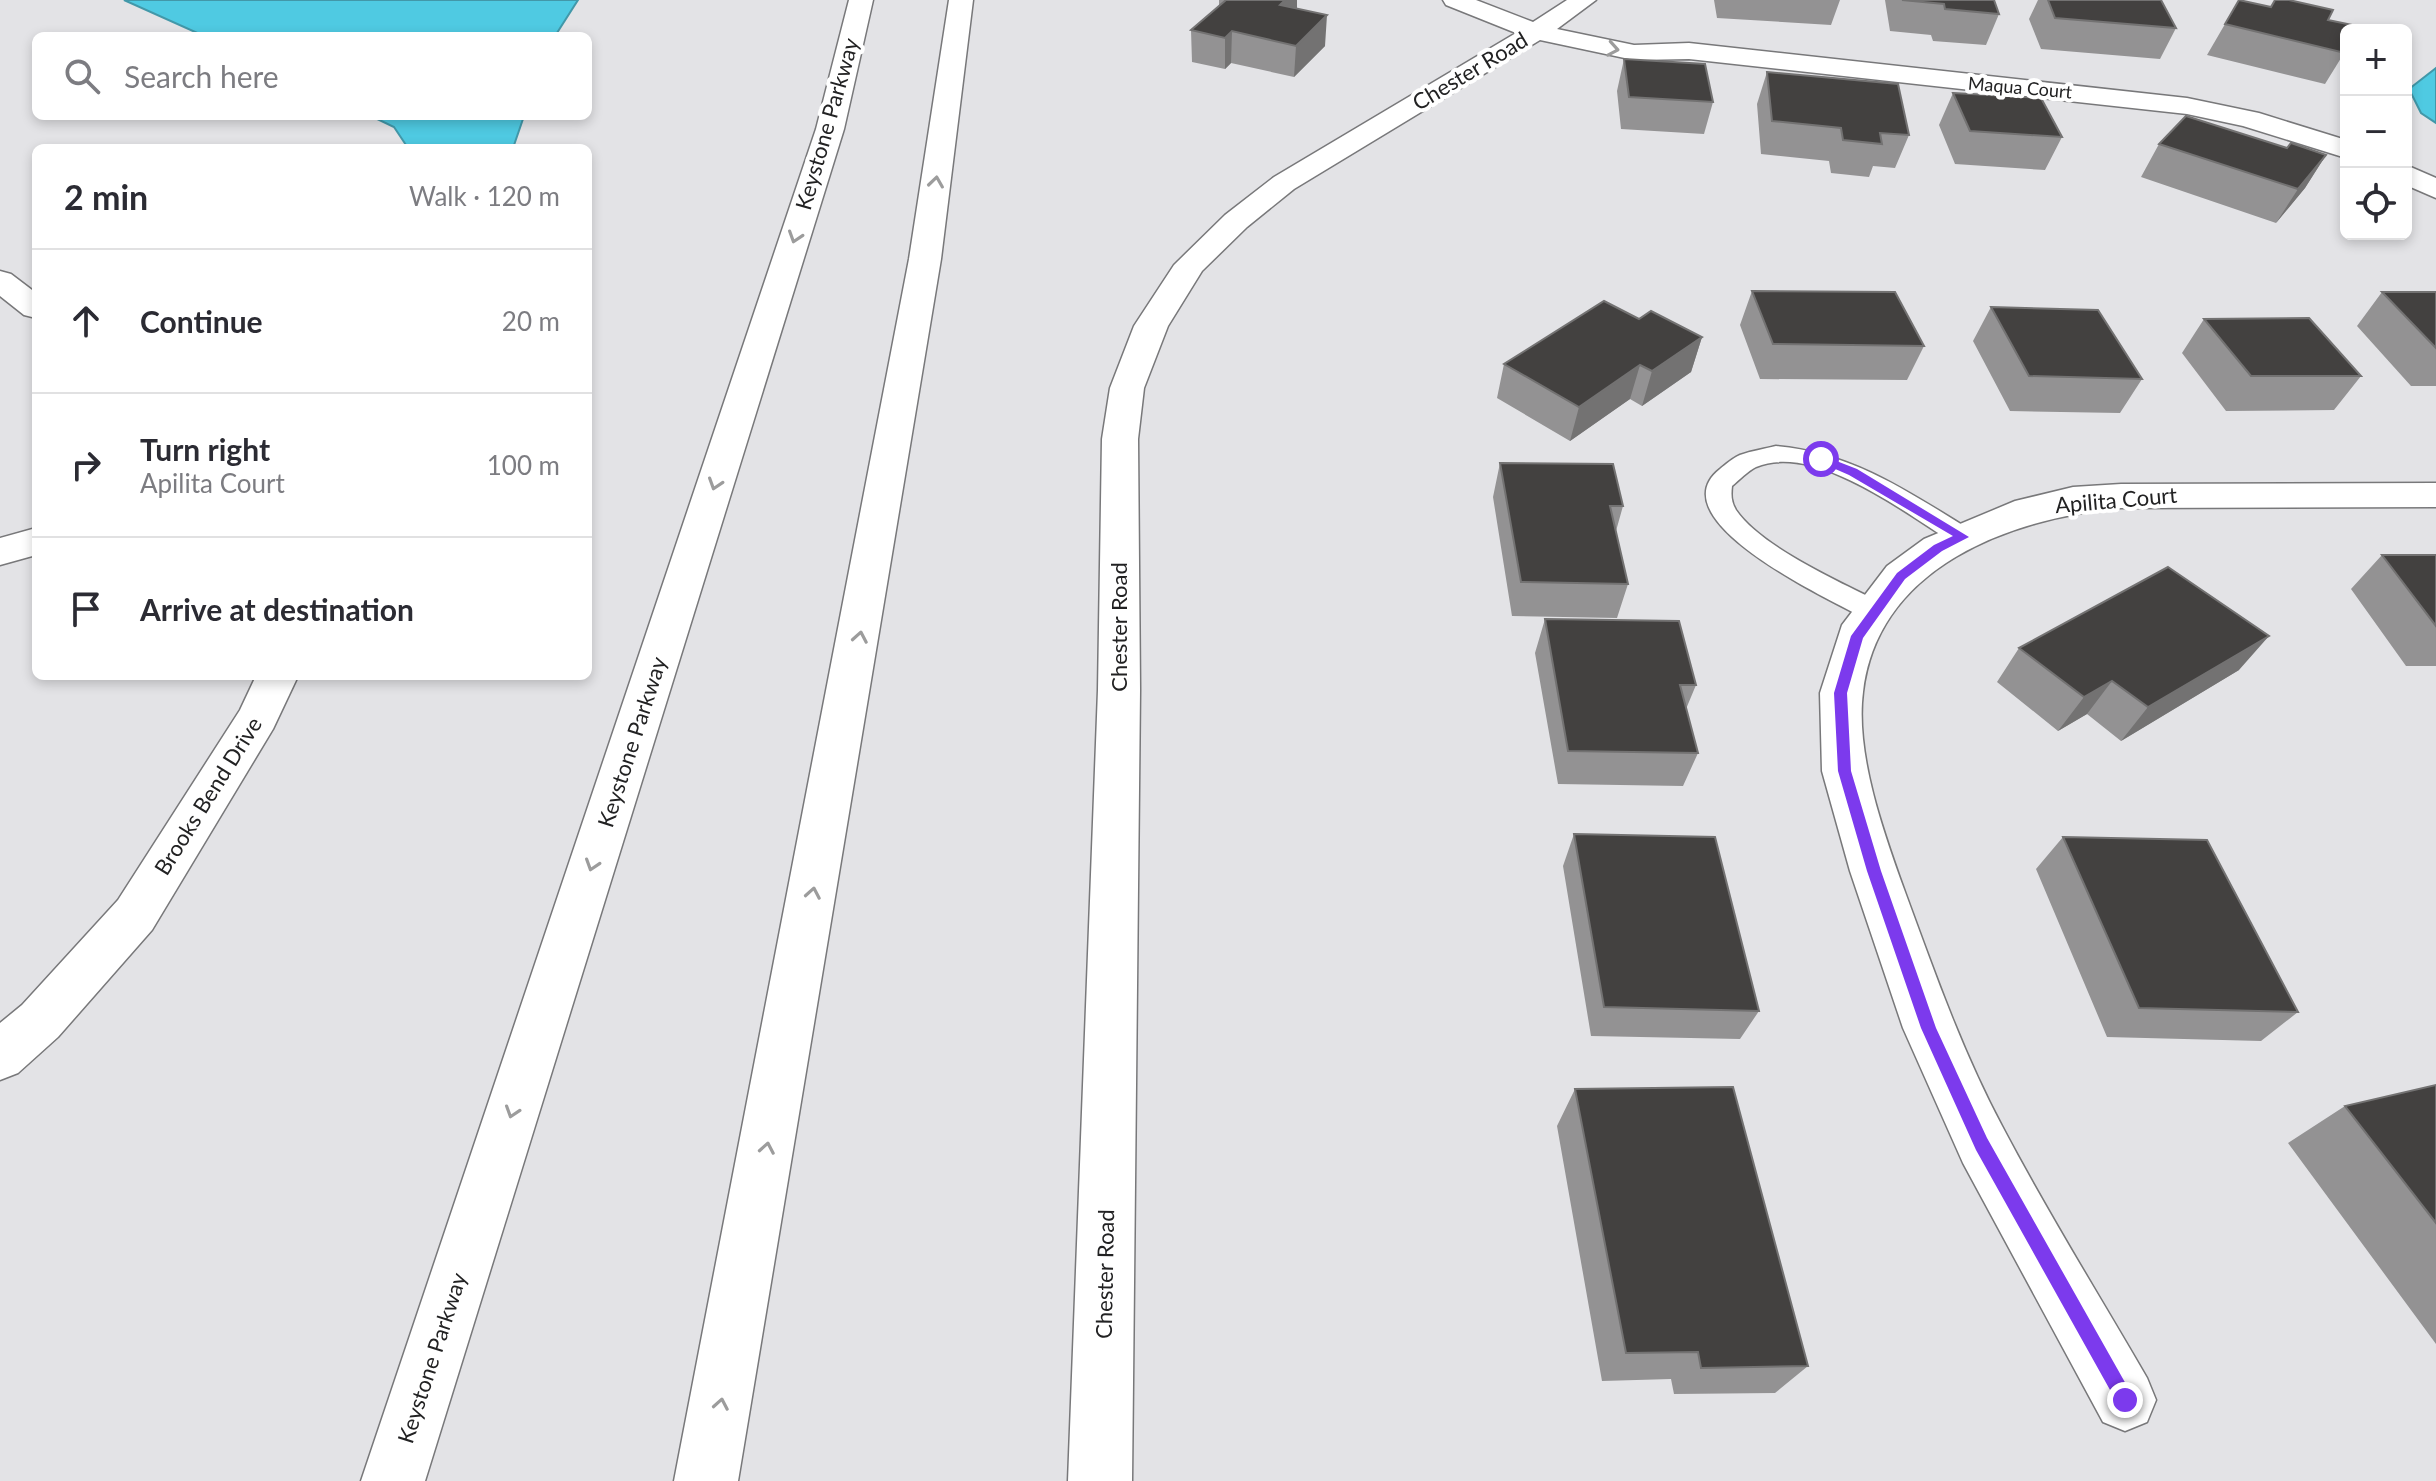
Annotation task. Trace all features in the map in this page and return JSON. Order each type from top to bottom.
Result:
[{"type":"main road","name":"Keystone Parkway","points":[[393,1481],[830,129],[861,0]]},
{"type":"main road","points":[[706,1481],[922,275],[961,0]]},
{"type":"main road","name":"Maqua Court","points":[[1455,0],[1479,12],[1568,11],[1611,49],[1669,55],[1689,51],[2187,106],[2249,119],[2340,147]]},
{"type":"main road","name":"Chester Road","points":[[1100,1481],[1119,690],[1120,439],[1127,388],[1151,326],[1190,265],[1236,221],[1284,183],[1568,11]]},
{"type":"main road","name":"Maqua Court","points":[[1641,29],[1677,40],[1689,51]]},
{"type":"main road","points":[[2412,177],[2436,189]]},
{"type":"main road","points":[[0,281],[32,305]]},
{"type":"main road","name":"Apilita Court","points":[[2125,1400],[1982,1144],[1929,1028],[1874,871],[1844,771],[1841,693],[1857,636],[1901,576],[1938,548],[2028,510],[2109,497],[2436,495]]},
{"type":"main road","points":[[0,552],[32,542]]},
{"type":"main road","name":"Brooks Bend Drive","points":[[0,1056],[40,1021],[135,915],[258,717],[275,680]]},
{"type":"lane","points":[[1876,612],[1772,555],[1735,526],[1719,504],[1719,483],[1732,468],[1762,454],[1792,454],[1821,459],[1853,472],[1963,537]]},
{"type":"water","points":[[124,0],[578,0],[558,32],[195,32]]},
{"type":"water","points":[[2436,68],[2436,123],[2421,113],[2412,95],[2412,87]]},
{"type":"water","points":[[379,120],[523,120],[514,144],[405,144],[394,127]]},
{"type":"building","points":[[1226,0],[1285,0],[1280,5],[1327,15],[1296,46],[1232,31],[1225,38],[1191,30]]},
{"type":"building","points":[[1902,0],[1994,0],[1999,14],[1945,9],[1944,4]]},
{"type":"building","points":[[2048,0],[2161,0],[2176,28],[2055,18]]},
{"type":"building","points":[[2239,0],[2271,7],[2275,0],[2289,0],[2333,10],[2328,20],[2347,24],[2340,24],[2340,52],[2225,24]]},
{"type":"building","points":[[1624,59],[1705,64],[1713,102],[1629,97]]},
{"type":"building","points":[[1767,72],[1898,84],[1909,135],[1880,133],[1882,144],[1843,140],[1841,128],[1772,121]]},
{"type":"building","points":[[1953,93],[2041,98],[2062,137],[1970,131]]},
{"type":"building","points":[[2186,116],[2287,148],[2291,143],[2326,155],[2298,189],[2159,144]]},
{"type":"building","points":[[1752,291],[1895,292],[1924,346],[1773,344]]},
{"type":"building","points":[[2382,292],[2436,292],[2436,348]]},
{"type":"building","points":[[1604,301],[1639,319],[1651,311],[1702,337],[1652,371],[1640,365],[1579,407],[1504,364]]},
{"type":"building","points":[[1991,307],[2098,310],[2142,379],[2029,376]]},
{"type":"building","points":[[2309,318],[2361,376],[2251,376],[2204,319]]},
{"type":"building","points":[[1500,463],[1613,464],[1623,506],[1610,506],[1628,584],[1521,582]]},
{"type":"building","points":[[2382,555],[2436,555],[2436,626]]},
{"type":"building","points":[[2168,567],[2269,636],[2148,707],[2112,681],[2084,697],[2019,648]]},
{"type":"building","points":[[1545,619],[1679,621],[1696,685],[1680,685],[1698,753],[1568,751]]},
{"type":"building","points":[[1574,834],[1715,837],[1759,1011],[1604,1007]]},
{"type":"building","points":[[2063,837],[2207,840],[2298,1012],[2139,1008]]},
{"type":"building","points":[[2436,1085],[2436,1223],[2345,1106]]},
{"type":"building","points":[[1733,1087],[1808,1366],[1701,1368],[1698,1352],[1626,1353],[1575,1089]]},
{"type":"route","points":[[1821,459],[1853,472],[1963,537],[1938,548],[1901,576],[1857,636],[1841,693],[1844,771],[1874,871],[1929,1028],[1982,1144],[2125,1400]]}]
